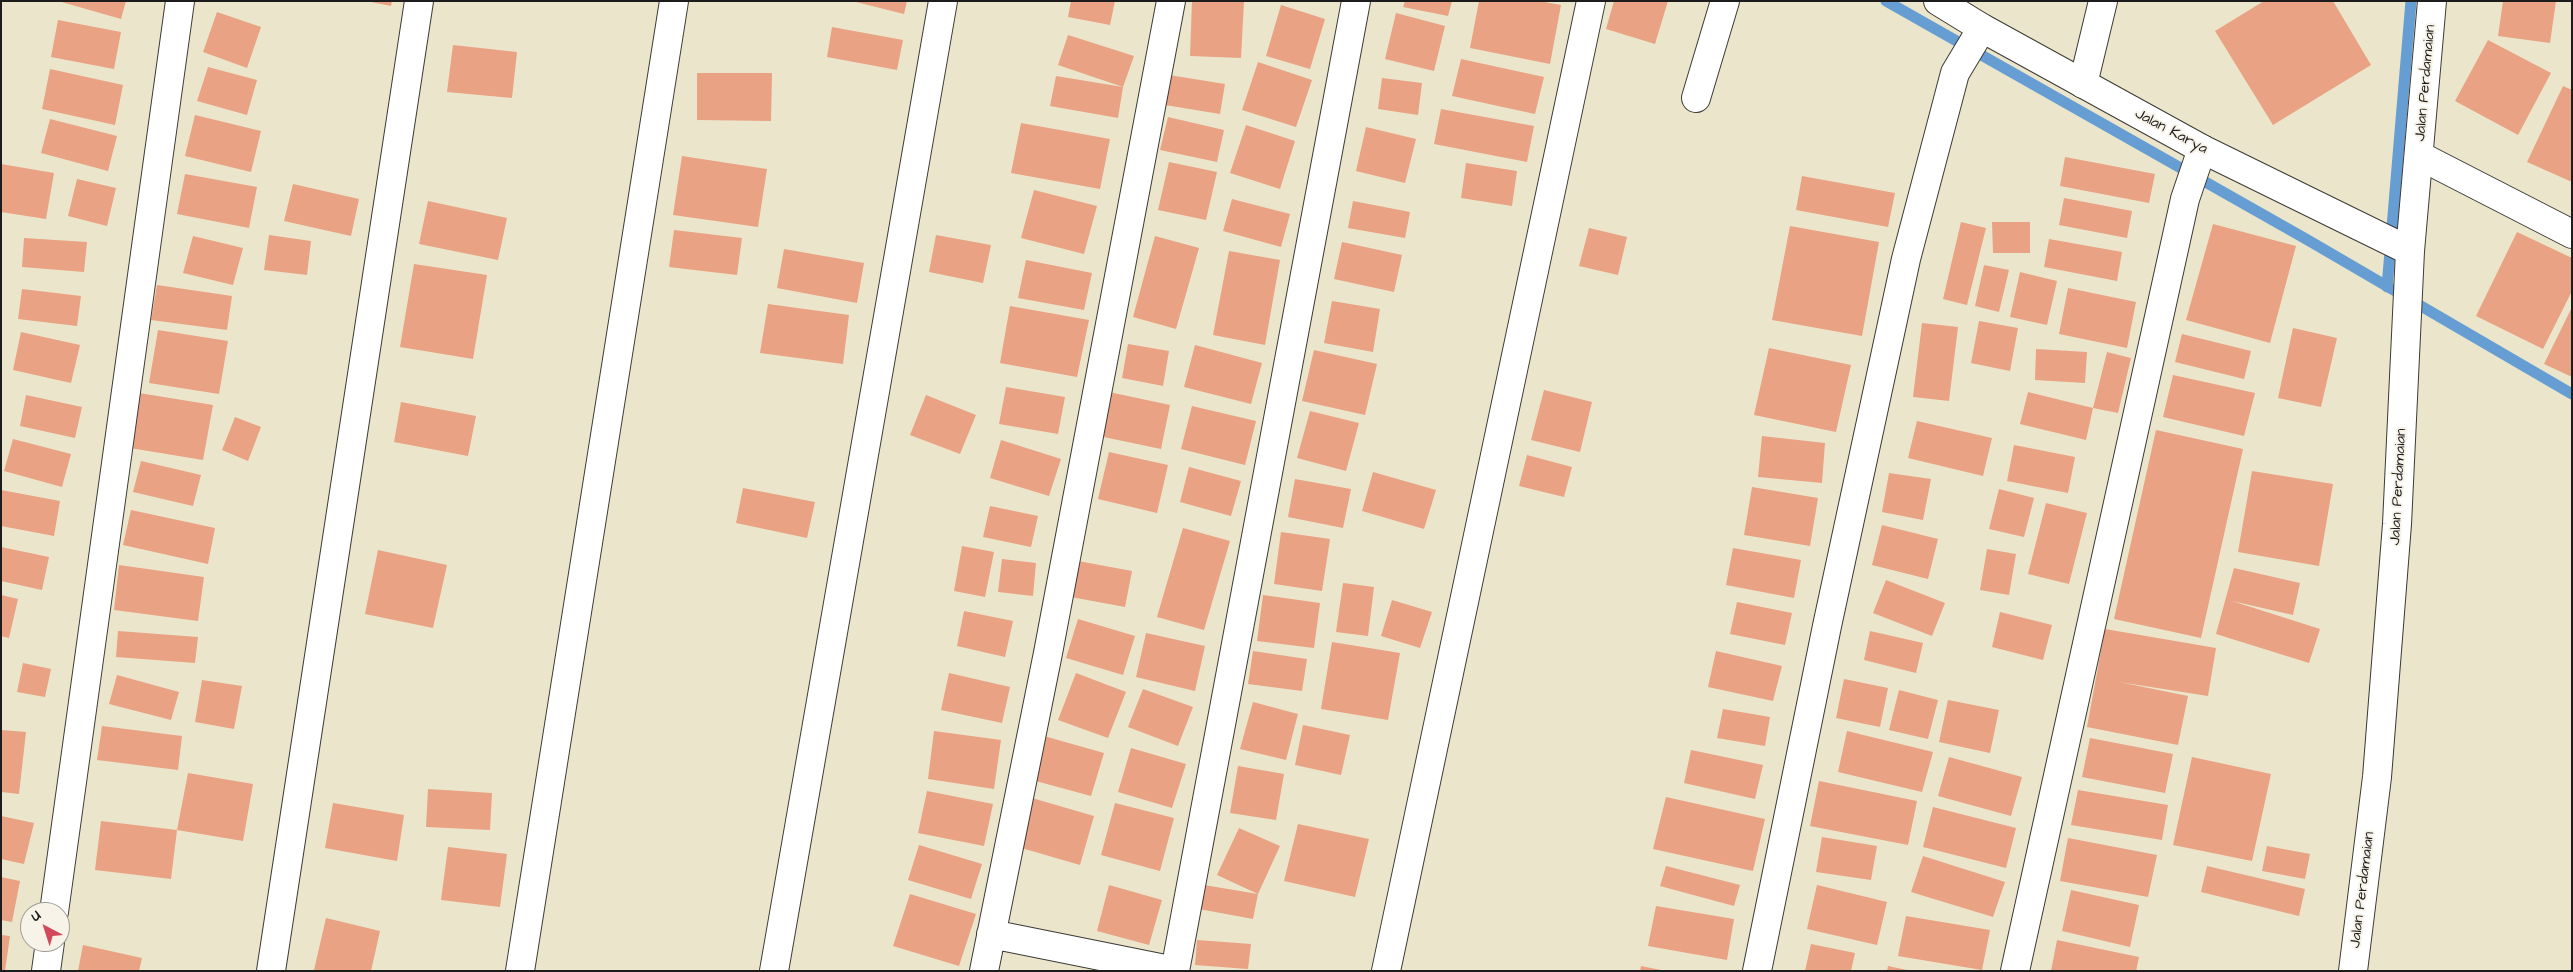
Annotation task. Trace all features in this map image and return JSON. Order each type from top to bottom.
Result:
[{"type":"street","points":[[55,902],[180,1]]},
{"type":"street","points":[[271,971],[418,1]]},
{"type":"street","points":[[520,971],[674,1]]},
{"type":"street","points":[[774,971],[943,1]]},
{"type":"street","points":[[984,971],[1048,653],[1171,1]]},
{"type":"street","points":[[990,934],[1175,971],[1356,1]]},
{"type":"street","points":[[1386,971],[1591,1]]},
{"type":"street","points":[[1696,98],[1725,1]]},
{"type":"street","name":"Jalan Karya","points":[[1938,1],[1978,35],[2083,84],[2198,158],[2409,252]]},
{"type":"street","points":[[2083,84],[2103,1]]},
{"type":"street","name":"Jalan Perdamaian","points":[[2352,971],[2378,767],[2397,524],[2409,312],[2409,252],[2420,156],[2432,1]]},
{"type":"street","points":[[1757,971],[1827,626],[1906,259],[1955,74],[1978,35]]},
{"type":"street","points":[[2420,156],[2572,234]]},
{"type":"street","points":[[2015,971],[2185,199],[2198,158]]},
{"type":"street","points":[[46,971],[49,952]]},
{"type":"building","points":[[58,1],[126,1],[121,19]]},
{"type":"building","points":[[366,1],[392,1],[391,6]]},
{"type":"building","points":[[852,1],[907,1],[904,14]]},
{"type":"building","points":[[1071,1],[1115,1],[1110,25],[1068,17]]},
{"type":"building","points":[[1192,1],[1244,1],[1241,58],[1190,56]]},
{"type":"building","points":[[1405,1],[1452,1],[1448,16],[1403,7]]},
{"type":"building","points":[[1479,1],[1539,1],[1561,5],[1550,64],[1470,48]]},
{"type":"building","points":[[1614,1],[1668,1],[1655,44],[1606,29]]},
{"type":"building","points":[[2264,1],[2333,1],[2371,65],[2273,125],[2215,31]]},
{"type":"building","points":[[2503,1],[2556,1],[2550,43],[2498,36]]},
{"type":"building","points":[[1281,5],[1325,19],[1310,69],[1266,56]]},
{"type":"building","points":[[217,12],[261,27],[247,68],[203,52]]},
{"type":"building","points":[[1396,13],[1445,26],[1434,71],[1385,59]]},
{"type":"building","points":[[58,20],[121,32],[114,69],[51,57]]},
{"type":"building","points":[[832,27],[903,40],[897,70],[827,57]]},
{"type":"building","points":[[1068,35],[1134,56],[1123,87],[1058,65]]},
{"type":"building","points":[[2488,40],[2551,73],[2518,135],[2455,101]]},
{"type":"building","points":[[453,45],[517,52],[512,98],[447,92]]},
{"type":"building","points":[[1461,59],[1544,77],[1535,114],[1452,96]]},
{"type":"building","points":[[1258,62],[1312,80],[1296,127],[1242,110]]},
{"type":"building","points":[[208,67],[257,80],[247,115],[197,101]]},
{"type":"building","points":[[50,69],[123,85],[115,125],[42,109]]},
{"type":"building","points":[[697,73],[772,73],[771,121],[697,120]]},
{"type":"building","points":[[1169,75],[1225,84],[1220,114],[1165,105]]},
{"type":"building","points":[[1056,76],[1123,87],[1118,118],[1050,106]]},
{"type":"building","points":[[1382,78],[1422,83],[1418,115],[1378,109]]},
{"type":"building","points":[[2563,86],[2572,90],[2572,182],[2527,162]]},
{"type":"building","points":[[1441,109],[1534,126],[1527,162],[1434,144]]},
{"type":"building","points":[[195,115],[261,131],[251,172],[185,156]]},
{"type":"building","points":[[1168,117],[1224,130],[1217,162],[1160,150]]},
{"type":"building","points":[[50,119],[117,136],[108,171],[41,153]]},
{"type":"building","points":[[1021,123],[1110,139],[1100,189],[1011,173]]},
{"type":"building","points":[[1246,125],[1295,141],[1280,189],[1230,173]]},
{"type":"building","points":[[1366,127],[1416,139],[1405,183],[1356,171]]},
{"type":"building","points":[[682,156],[767,169],[758,227],[673,215]]},
{"type":"building","points":[[2065,157],[2155,174],[2149,203],[2060,186]]},
{"type":"building","points":[[1169,162],[1217,172],[1206,220],[1158,210]]},
{"type":"building","points":[[1466,163],[1517,171],[1512,206],[1461,198]]},
{"type":"building","points":[[1,164],[54,173],[46,219],[1,212]]},
{"type":"building","points":[[185,174],[257,187],[249,228],[177,214]]},
{"type":"building","points":[[1802,176],[1895,193],[1888,227],[1796,210]]},
{"type":"building","points":[[77,179],[116,188],[107,226],[68,216]]},
{"type":"building","points":[[293,184],[359,199],[351,236],[284,221]]},
{"type":"building","points":[[1034,190],[1097,206],[1084,254],[1021,238]]},
{"type":"building","points":[[2064,198],[2132,211],[2127,238],[2059,225]]},
{"type":"building","points":[[1232,199],[1290,214],[1281,247],[1223,231]]},
{"type":"building","points":[[428,201],[507,218],[498,260],[419,244]]},
{"type":"building","points":[[1353,201],[1410,212],[1405,238],[1348,228]]},
{"type":"building","points":[[1961,222],[1986,228],[1967,305],[1943,299]]},
{"type":"building","points":[[1992,222],[2030,222],[2030,253],[1993,253]]},
{"type":"building","points":[[2213,224],[2296,246],[2270,343],[2186,320]]},
{"type":"building","points":[[1790,226],[1879,242],[1862,336],[1772,320]]},
{"type":"building","points":[[1589,228],[1627,237],[1618,275],[1579,266]]},
{"type":"building","points":[[674,230],[742,238],[737,275],[669,267]]},
{"type":"building","points":[[2517,232],[2572,258],[2572,291],[2543,349],[2476,316]]},
{"type":"building","points":[[269,235],[311,241],[307,275],[264,270]]},
{"type":"building","points":[[936,235],[991,245],[983,283],[929,272]]},
{"type":"building","points":[[193,236],[243,248],[233,285],[183,273]]},
{"type":"building","points":[[1155,236],[1199,248],[1176,329],[1133,317]]},
{"type":"building","points":[[24,238],[87,242],[84,272],[22,267]]},
{"type":"building","points":[[2049,239],[2122,252],[2117,281],[2044,267]]},
{"type":"building","points":[[1342,242],[1402,255],[1394,292],[1334,279]]},
{"type":"building","points":[[784,249],[864,263],[857,303],[777,288]]},
{"type":"building","points":[[1229,251],[1280,260],[1265,345],[1213,335]]},
{"type":"building","points":[[1026,260],[1092,273],[1084,310],[1018,298]]},
{"type":"building","points":[[414,264],[487,275],[473,359],[400,347]]},
{"type":"building","points":[[1984,265],[2009,270],[1999,312],[1975,306]]},
{"type":"building","points":[[2020,272],[2057,281],[2047,325],[2010,317]]},
{"type":"building","points":[[157,285],[232,296],[227,330],[151,320]]},
{"type":"building","points":[[2068,288],[2136,302],[2127,348],[2059,334]]},
{"type":"building","points":[[22,289],[81,296],[77,326],[18,319]]},
{"type":"building","points":[[1332,301],[1380,309],[1373,352],[1324,343]]},
{"type":"building","points":[[768,304],[849,315],[843,364],[760,353]]},
{"type":"building","points":[[1010,306],[1089,320],[1077,377],[1000,363]]},
{"type":"building","points":[[2572,307],[2572,377],[2544,364]]},
{"type":"building","points":[[1979,321],[2018,328],[2010,371],[1971,363]]},
{"type":"building","points":[[1922,323],[1958,327],[1949,401],[1913,397]]},
{"type":"building","points":[[2293,328],[2337,338],[2321,407],[2278,398]]},
{"type":"building","points":[[158,330],[228,341],[219,394],[149,383]]},
{"type":"building","points":[[21,332],[80,345],[71,383],[13,370]]},
{"type":"building","points":[[2182,334],[2251,351],[2244,379],[2175,362]]},
{"type":"building","points":[[1128,344],[1169,351],[1163,386],[1122,378]]},
{"type":"building","points":[[1195,345],[1262,363],[1251,404],[1184,387]]},
{"type":"building","points":[[1769,348],[1851,365],[1836,432],[1754,415]]},
{"type":"building","points":[[2036,349],[2087,352],[2085,383],[2035,380]]},
{"type":"building","points":[[1314,350],[1377,364],[1365,415],[1302,401]]},
{"type":"building","points":[[2107,352],[2131,358],[2118,413],[2093,408]]},
{"type":"building","points":[[2173,375],[2255,393],[2244,436],[2163,417]]},
{"type":"building","points":[[1006,387],[1065,397],[1058,434],[999,424]]},
{"type":"building","points":[[1544,390],[1592,402],[1580,452],[1531,440]]},
{"type":"building","points":[[1109,392],[1170,405],[1161,449],[1099,436]]},
{"type":"building","points":[[2028,392],[2093,408],[2086,440],[2020,424]]},
{"type":"building","points":[[139,393],[213,405],[203,460],[130,448]]},
{"type":"building","points":[[26,395],[82,407],[75,438],[20,426]]},
{"type":"building","points":[[926,395],[976,415],[960,454],[910,435]]},
{"type":"building","points":[[401,402],[476,416],[468,456],[394,442]]},
{"type":"building","points":[[1192,406],[1256,421],[1245,465],[1181,449]]},
{"type":"building","points":[[1310,411],[1359,423],[1346,471],[1297,458]]},
{"type":"building","points":[[235,417],[261,427],[248,461],[222,450]]},
{"type":"building","points":[[1917,421],[1992,438],[1983,476],[1908,458]]},
{"type":"building","points":[[2156,430],[2243,449],[2201,638],[2114,619]]},
{"type":"building","points":[[1762,436],[1825,443],[1822,483],[1758,477]]},
{"type":"building","points":[[13,439],[71,454],[62,487],[4,471]]},
{"type":"building","points":[[1001,440],[1061,459],[1049,496],[990,478]]},
{"type":"building","points":[[2014,445],[2075,457],[2068,493],[2007,481]]},
{"type":"building","points":[[1109,452],[1168,465],[1157,513],[1098,499]]},
{"type":"building","points":[[1527,455],[1572,467],[1564,497],[1519,486]]},
{"type":"building","points":[[141,461],[201,475],[193,506],[133,492]]},
{"type":"building","points":[[1189,467],[1241,481],[1231,516],[1180,502]]},
{"type":"building","points":[[2252,471],[2333,484],[2319,566],[2238,552]]},
{"type":"building","points":[[1373,472],[1436,490],[1424,529],[1362,511]]},
{"type":"building","points":[[1889,473],[1931,479],[1923,520],[1882,512]]},
{"type":"building","points":[[1295,479],[1351,489],[1343,528],[1288,517]]},
{"type":"building","points":[[1752,487],[1818,498],[1810,546],[1744,535]]},
{"type":"building","points":[[743,488],[815,502],[807,538],[736,523]]},
{"type":"building","points":[[1999,489],[2034,498],[2024,537],[1989,529]]},
{"type":"building","points":[[1,490],[60,501],[54,536],[1,526]]},
{"type":"building","points":[[2046,503],[2087,513],[2069,584],[2028,574]]},
{"type":"building","points":[[990,506],[1038,516],[1031,547],[983,537]]},
{"type":"building","points":[[131,510],[215,528],[208,564],[123,545]]},
{"type":"building","points":[[1882,525],[1938,539],[1928,579],[1872,565]]},
{"type":"building","points":[[1183,528],[1230,541],[1204,630],[1157,617]]},
{"type":"building","points":[[1281,532],[1330,539],[1322,591],[1274,584]]},
{"type":"building","points":[[962,546],[994,552],[985,597],[954,591]]},
{"type":"building","points":[[1,547],[49,557],[42,590],[1,581]]},
{"type":"building","points":[[1733,548],[1801,560],[1794,598],[1726,585]]},
{"type":"building","points":[[1987,549],[2016,554],[2009,595],[1980,590]]},
{"type":"building","points":[[378,550],[447,565],[433,628],[365,614]]},
{"type":"building","points":[[1002,559],[1036,563],[1033,596],[998,592]]},
{"type":"building","points":[[1078,561],[1132,571],[1125,607],[1071,597]]},
{"type":"building","points":[[119,565],[204,577],[198,621],[114,610]]},
{"type":"building","points":[[2234,568],[2300,583],[2293,615],[2232,601],[2320,629],[2309,663],[2216,634]]},
{"type":"building","points":[[1886,580],[1945,603],[1932,636],[1873,613]]},
{"type":"building","points":[[1343,583],[1374,587],[1368,636],[1336,632]]},
{"type":"building","points":[[1,595],[18,599],[9,638],[1,636]]},
{"type":"building","points":[[1263,595],[1320,603],[1314,648],[1257,641]]},
{"type":"building","points":[[1392,600],[1432,612],[1420,648],[1381,636]]},
{"type":"building","points":[[1737,602],[1792,613],[1785,645],[1730,634]]},
{"type":"building","points":[[964,611],[1013,621],[1005,657],[957,646]]},
{"type":"building","points":[[2000,612],[2052,625],[2043,660],[1992,647]]},
{"type":"building","points":[[1078,619],[1135,636],[1123,675],[1066,658]]},
{"type":"building","points":[[2105,629],[2216,648],[2208,696],[2119,682],[2188,696],[2178,745],[2087,727]]},
{"type":"building","points":[[118,631],[198,637],[195,663],[116,657]]},
{"type":"building","points":[[1870,631],[1923,643],[1916,673],[1864,660]]},
{"type":"building","points":[[1146,633],[1205,646],[1195,691],[1136,677]]},
{"type":"building","points":[[1332,642],[1400,653],[1388,720],[1321,709]]},
{"type":"building","points":[[1253,651],[1307,659],[1302,691],[1248,684]]},
{"type":"building","points":[[1716,651],[1782,666],[1773,701],[1708,687]]},
{"type":"building","points":[[23,663],[51,669],[45,697],[17,692]]},
{"type":"building","points":[[949,673],[1010,687],[1002,723],[941,710]]},
{"type":"building","points":[[1076,673],[1126,692],[1108,738],[1058,720]]},
{"type":"building","points":[[117,675],[179,692],[171,720],[109,704]]},
{"type":"building","points":[[1844,679],[1888,688],[1880,727],[1836,718]]},
{"type":"building","points":[[202,680],[242,686],[234,729],[195,722]]},
{"type":"building","points":[[1143,689],[1193,707],[1178,746],[1128,727]]},
{"type":"building","points":[[1899,690],[1938,700],[1928,739],[1889,730]]},
{"type":"building","points":[[1948,700],[1999,710],[1990,753],[1939,742]]},
{"type":"building","points":[[1253,702],[1298,714],[1286,760],[1240,749]]},
{"type":"building","points":[[1723,709],[1770,717],[1765,746],[1717,738]]},
{"type":"building","points":[[1303,725],[1350,735],[1341,775],[1295,765]]},
{"type":"building","points":[[102,726],[182,736],[178,770],[97,760]]},
{"type":"building","points":[[1,730],[26,732],[19,794],[1,792]]},
{"type":"building","points":[[934,731],[1001,740],[994,789],[928,779]]},
{"type":"building","points":[[1847,731],[1933,752],[1922,792],[1838,772]]},
{"type":"building","points":[[1044,736],[1104,753],[1091,796],[1032,780]]},
{"type":"building","points":[[2090,738],[2173,754],[2165,793],[2082,777]]},
{"type":"building","points":[[1131,748],[1186,764],[1172,808],[1118,792]]},
{"type":"building","points":[[1691,750],[1763,765],[1755,799],[1684,783]]},
{"type":"building","points":[[1949,757],[2022,777],[2011,816],[1938,796]]},
{"type":"building","points":[[2192,757],[2271,774],[2252,861],[2173,845]]},
{"type":"building","points":[[1238,766],[1284,774],[1276,820],[1230,813]]},
{"type":"building","points":[[188,773],[253,784],[243,841],[177,830]]},
{"type":"building","points":[[1819,781],[1917,801],[1908,845],[1810,826]]},
{"type":"building","points":[[428,789],[492,793],[490,830],[426,827]]},
{"type":"building","points":[[2078,790],[2168,805],[2162,840],[2071,825]]},
{"type":"building","points":[[927,791],[993,804],[984,846],[918,833]]},
{"type":"building","points":[[1666,797],[1765,819],[1753,871],[1653,849]]},
{"type":"building","points":[[1032,798],[1094,816],[1080,865],[1018,847]]},
{"type":"building","points":[[333,803],[404,815],[397,861],[325,848]]},
{"type":"building","points":[[1115,803],[1174,818],[1160,871],[1101,855]]},
{"type":"building","points":[[1933,807],[2016,828],[2006,868],[1923,847]]},
{"type":"building","points":[[1,816],[34,823],[24,864],[1,859]]},
{"type":"building","points":[[101,821],[177,830],[171,879],[95,870]]},
{"type":"building","points":[[1298,824],[1369,839],[1355,897],[1284,881]]},
{"type":"building","points":[[1239,828],[1280,846],[1258,894],[1217,875]]},
{"type":"building","points":[[1822,837],[1877,846],[1871,880],[1816,872]]},
{"type":"building","points":[[2068,838],[2157,855],[2148,897],[2060,881]]},
{"type":"building","points":[[919,845],[982,864],[971,899],[908,880]]},
{"type":"building","points":[[2267,846],[2310,854],[2305,879],[2262,871]]},
{"type":"building","points":[[448,847],[507,854],[500,907],[441,900]]},
{"type":"building","points":[[1923,856],[2005,882],[1993,917],[1911,892]]},
{"type":"building","points":[[1666,866],[1740,885],[1734,906],[1660,886]]},
{"type":"building","points":[[2207,866],[2305,889],[2299,916],[2201,892]]},
{"type":"building","points":[[1,877],[20,881],[12,922],[1,920]]},
{"type":"building","points":[[1109,885],[1162,900],[1149,945],[1097,931]]},
{"type":"building","points":[[1204,885],[1258,894],[1253,919],[1199,909]]},
{"type":"building","points":[[1817,885],[1887,902],[1877,945],[1807,929]]},
{"type":"building","points":[[2071,890],[2139,905],[2130,947],[2062,931]]},
{"type":"building","points":[[910,894],[976,914],[959,966],[893,946]]},
{"type":"building","points":[[1656,906],[1734,919],[1727,960],[1648,946]]},
{"type":"building","points":[[1906,916],[1990,930],[1982,970],[1898,956]]},
{"type":"building","points":[[326,918],[380,931],[371,971],[314,970]]},
{"type":"building","points":[[1,935],[10,936],[5,971],[1,971]]},
{"type":"building","points":[[1197,940],[1251,944],[1248,969],[1195,965]]},
{"type":"building","points":[[2057,940],[2139,957],[2136,971],[2051,971]]},
{"type":"building","points":[[1811,944],[1855,953],[1851,971],[1805,971]]},
{"type":"building","points":[[83,945],[142,958],[139,971],[78,971]]},
{"type":"building","points":[[1641,966],[1661,970],[1661,971],[1640,971]]},
{"type":"building","points":[[1888,966],[1907,970],[1907,971],[1887,971]]},
{"type":"waterway","points":[[1886,1],[2306,239],[2572,394]]},
{"type":"waterway","points":[[2387,287],[2411,1]]}]
